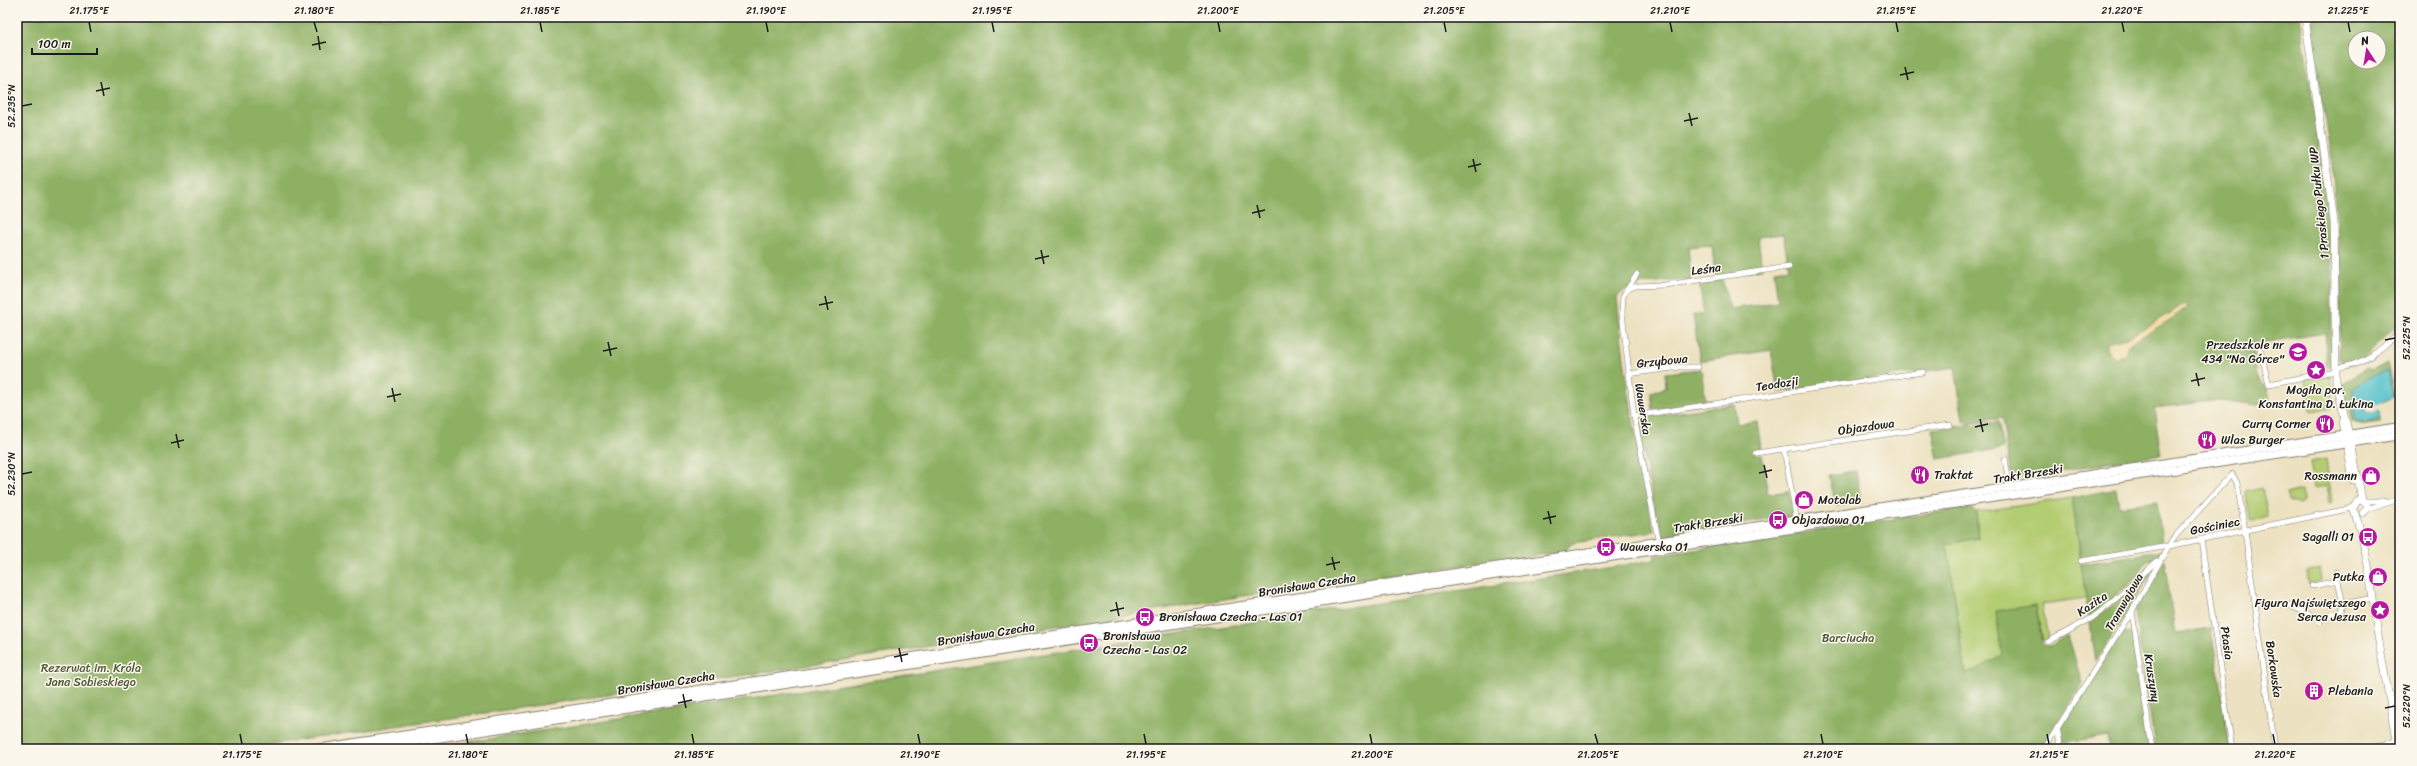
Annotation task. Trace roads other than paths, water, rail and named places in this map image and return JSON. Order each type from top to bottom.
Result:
[{"type":"main road","name":"Trakt Brzeski","points":[[1660,546],[2348,439],[2400,428]]},
{"type":"main road","name":"Trakt Brzeski","points":[[1797,525],[2010,489],[2348,439],[2400,435]]},
{"type":"main road","name":"Bronisława Czecha","points":[[317,749],[1660,546]]},
{"type":"main road","name":"Bronisława Czecha","points":[[365,749],[1660,546]]},
{"type":"street","name":"1 Praskiego Pułku WP","points":[[2305,17],[2334,222],[2336,264],[2335,370],[2361,501],[2365,511],[2362,536]]},
{"type":"street","name":"Leśna","points":[[1626,290],[1636,286],[1665,285],[1788,267]]},
{"type":"street","name":"Wawerska","points":[[1637,274],[1626,290],[1622,302],[1628,374],[1634,416],[1660,546]]},
{"type":"street","points":[[2260,349],[2269,384],[2358,364],[2371,358],[2400,331]]},
{"type":"street","name":"Grzybowa","points":[[1628,374],[1680,367],[1698,367]]},
{"type":"street","name":"Teodozji","points":[[1634,416],[1924,372]]},
{"type":"street","name":"Objazdowa","points":[[1756,452],[1950,425]]},
{"type":"street","points":[[1784,449],[1797,525]]},
{"type":"street","points":[[2005,459],[2010,489]]},
{"type":"street","name":"Borkowska","points":[[2232,474],[2237,483],[2245,531],[2275,749]]},
{"type":"street","name":"Tramwajowa","points":[[2044,749],[2132,611],[2159,559],[2232,474]]},
{"type":"street","points":[[2354,510],[2365,511],[2400,499]]},
{"type":"street","points":[[2354,510],[2361,501],[2391,501]]},
{"type":"street","points":[[2354,510],[2362,536],[2399,749]]},
{"type":"street","name":"Gościniec","points":[[2081,561],[2169,546],[2354,510]]},
{"type":"street","name":"Ptasia","points":[[2201,539],[2232,749]]},
{"type":"street","name":"Kazita","points":[[2048,642],[2092,618],[2108,606],[2159,559]]},
{"type":"street","points":[[2255,602],[2289,605],[2319,621],[2338,614],[2341,612],[2343,604],[2336,572]]},
{"type":"street","points":[[2312,586],[2338,581]]},
{"type":"street","points":[[2343,604],[2373,598]]},
{"type":"street","name":"Kruszyny","points":[[2132,611],[2152,749]]},
{"type":"street","points":[[2392,712],[2400,710]]},
{"type":"street","points":[[2057,728],[2061,749]]},
{"type":"street","points":[[2370,749],[2397,739]]},
{"type":"water","points":[[2387,371],[2393,397],[2374,406],[2365,405],[2365,413],[2373,413],[2379,410],[2380,419],[2357,423],[2354,418],[2353,389],[2361,382]]},
{"type":"place","name":"Przedszkole nr 434 \"Na Górce\"","points":[[2298,352]]},
{"type":"place","name":"Mogiła por. Konstantina D. Łukina","points":[[2316,370]]},
{"type":"place","name":"Curry Corner","points":[[2325,424]]},
{"type":"place","name":"Wlas Burger","points":[[2207,440]]},
{"type":"place","name":"Traktat","points":[[1920,475]]},
{"type":"place","name":"Rossmann","points":[[2371,476]]},
{"type":"place","name":"Motolab","points":[[1804,500]]},
{"type":"place","name":"Objazdowa 01","points":[[1778,520]]},
{"type":"place","name":"Sagalli 01","points":[[2368,537]]},
{"type":"place","name":"Wawerska 01","points":[[1606,547]]},
{"type":"place","name":"Putka","points":[[2378,577]]},
{"type":"place","name":"Figura Najświętszego Serca Jezusa","points":[[2380,610]]},
{"type":"place","name":"Bronisława Czecha - Las 01","points":[[1145,617]]},
{"type":"place","name":"Bronisława Czecha - Las 02","points":[[1089,643]]},
{"type":"place","name":"Plebania","points":[[2314,691]]},
{"type":"park label","name":"Barciucha","points":[[1848,638]]},
{"type":"park label","name":"Rezerwat im. Króla Jana Sobieskiego","points":[[91,675]]}]
